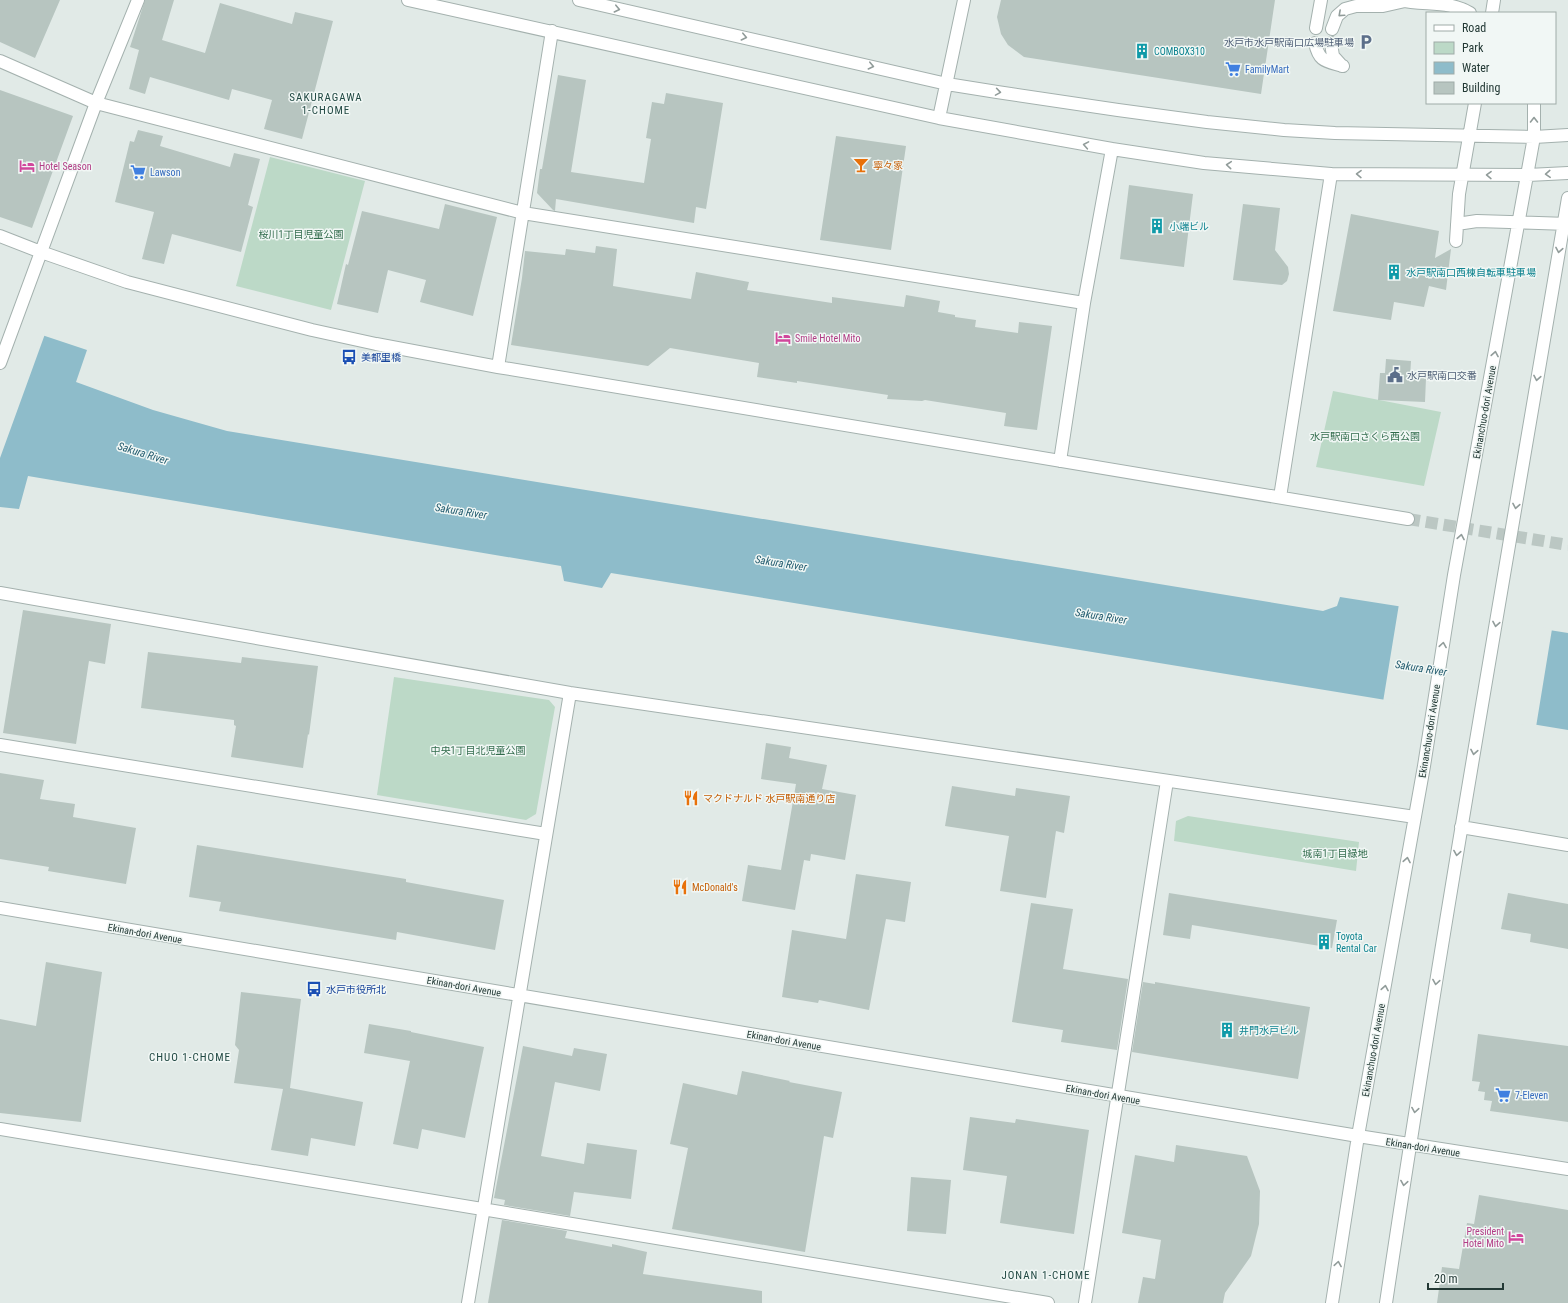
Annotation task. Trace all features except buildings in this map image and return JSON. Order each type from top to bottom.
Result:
[{"type":"street","points":[[0,362],[96,103],[138,0]]},
{"type":"street","points":[[408,0],[939,118],[1112,149],[1204,163],[1332,174],[1528,175],[1568,173]]},
{"type":"street","points":[[579,0],[947,84],[1118,110],[1207,122],[1335,134],[1568,135]]},
{"type":"street","points":[[939,118],[964,0]]},
{"type":"street","points":[[1316,28],[1322,0]]},
{"type":"street","points":[[1492,12],[1494,0]]},
{"type":"street","points":[[1332,29],[1337,16],[1345,9],[1356,6],[1383,6],[1403,1],[1463,7]]},
{"type":"street","points":[[498,367],[552,31]]},
{"type":"street","points":[[1315,43],[1317,54],[1325,61],[1343,66],[1332,56],[1331,43]]},
{"type":"street","points":[[0,60],[96,103],[523,213],[1084,303]]},
{"type":"street","points":[[1456,241],[1458,194],[1475,104]]},
{"type":"street","name":"Ekinanchuo-dori Avenue","points":[[1332,1303],[1358,1136],[1424,766],[1454,575],[1528,175],[1534,136],[1534,104]]},
{"type":"street","points":[[1060,461],[1084,303],[1112,149]]},
{"type":"street","points":[[1280,497],[1332,174]]},
{"type":"street","points":[[1386,1303],[1461,827],[1568,198]]},
{"type":"street","points":[[1457,224],[1478,221],[1568,224]]},
{"type":"street","points":[[0,236],[127,282],[304,328],[376,344],[498,367],[1408,519]]},
{"type":"street","points":[[0,593],[570,693],[1415,817]]},
{"type":"street","points":[[468,1303],[570,693]]},
{"type":"street","points":[[0,745],[546,834]]},
{"type":"street","points":[[1085,1303],[1167,781]]},
{"type":"street","points":[[1461,827],[1568,845]]},
{"type":"street","name":"Ekinan-dori Avenue","points":[[0,908],[1410,1145],[1568,1170]]},
{"type":"street","points":[[0,1129],[1048,1303]]},
{"type":"green space","name":"桜川1丁目児童公園","points":[[270,157],[365,181],[331,310],[236,286]]},
{"type":"green space","name":"水戸駅南口さくら西公園","points":[[1333,391],[1441,412],[1424,486],[1316,467]]},
{"type":"green space","name":"中央1丁目北児童公園","points":[[394,677],[549,700],[555,707],[536,814],[526,820],[377,795]]},
{"type":"green space","name":"城南1丁目緑地","points":[[1188,816],[1359,842],[1356,871],[1174,841],[1176,821]]},
{"type":"water","name":"Sakura River","points":[[0,321],[87,350],[76,382],[153,410],[227,431],[1323,611],[1337,606],[1340,597],[1568,633],[1568,730],[611,573],[602,588],[564,581],[561,566],[28,476],[19,509],[0,507]]},
{"type":"pier","points":[[0,319],[45,334],[0,458]]},
{"type":"pier","points":[[1399,604],[1552,629],[1536,727],[1383,702]]},
{"type":"tunnel","points":[[1408,519],[1568,545]]},
{"type":"place","name":"水戸市水戸駅南口広場駐車場","points":[[1366,42]]},
{"type":"place","name":"COMBOX310","points":[[1142,51]]},
{"type":"place","name":"FamilyMart","points":[[1233,69]]},
{"type":"place","name":"寧々家","points":[[861,165]]},
{"type":"place","name":"Hotel Season","points":[[27,166]]},
{"type":"place","name":"Lawson","points":[[138,172]]},
{"type":"place","name":"小端ビル","points":[[1157,226]]},
{"type":"place","name":"水戸駅南口西棟自転車駐車場","points":[[1394,272]]},
{"type":"place","name":"Smile Hotel Mito","points":[[783,338]]},
{"type":"place","name":"美都里橋","points":[[349,357]]},
{"type":"place","name":"水戸駅南口交番","points":[[1395,375]]},
{"type":"place","name":"マクドナルド 水戸駅南通り店","points":[[691,798]]},
{"type":"place","name":"McDonald's","points":[[680,887]]},
{"type":"place","name":"Toyota Rental Car","points":[[1324,942]]},
{"type":"place","name":"水戸市役所北","points":[[314,989]]},
{"type":"place","name":"井門水戸ビル","points":[[1227,1030]]},
{"type":"place","name":"7-Eleven","points":[[1503,1095]]},
{"type":"place","name":"President Hotel Mito","points":[[1516,1237]]},
{"type":"district","name":"SAKURAGAWA 1-CHOME","points":[[326,103]]},
{"type":"district","name":"CHUO 1-CHOME","points":[[190,1057]]},
{"type":"district","name":"JONAN 1-CHOME","points":[[1046,1275]]}]
